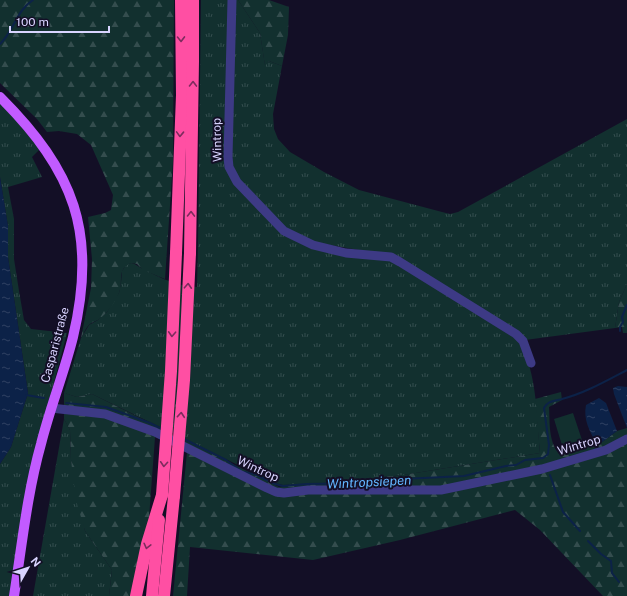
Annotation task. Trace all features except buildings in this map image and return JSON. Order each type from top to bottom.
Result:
[{"type":"highway","points":[[152,596],[162,495],[171,371],[182,95],[180,0]]},
{"type":"highway","points":[[164,596],[184,380],[190,253],[193,0]]},
{"type":"highway","points":[[136,596],[147,544],[162,495]]},
{"type":"main road","name":"Casparistraße","points":[[0,97],[36,136],[59,171],[75,210],[83,246],[84,268],[79,310],[73,338],[35,465],[14,596]]},
{"type":"street","name":"Wintrop","points":[[232,0],[228,157],[229,167],[237,182],[279,226],[306,243],[346,253],[390,257],[400,262],[516,334],[522,341],[531,363]]},
{"type":"street","name":"Wintrop","points":[[51,408],[105,414],[130,423],[154,432],[267,488],[276,492],[284,493],[308,490],[440,490],[542,469],[606,450],[627,439]]},
{"type":"green space","points":[[0,0],[174,0],[173,161],[165,279],[143,270],[137,264],[131,263],[126,266],[122,272],[119,293],[113,304],[98,320],[86,328],[81,338],[91,288],[92,259],[88,217],[111,210],[113,195],[91,145],[77,134],[59,131],[47,132],[37,119],[0,83]]},
{"type":"green space","points":[[201,0],[238,0],[260,33],[265,65],[269,61],[282,66],[273,114],[274,129],[278,139],[290,152],[359,190],[450,214],[458,212],[627,119],[627,284],[619,302],[615,328],[525,340],[393,256],[313,242],[277,230],[311,247],[392,259],[514,335],[522,346],[532,375],[537,408],[540,453],[403,475],[323,483],[283,485],[275,483],[92,394],[77,397],[64,393],[81,338],[89,325],[98,320],[107,312],[119,293],[122,271],[126,265],[131,263],[170,282],[190,287],[197,287]]},
{"type":"green space","points":[[238,0],[269,0],[289,7],[288,35],[282,66],[269,61],[265,66],[260,33]]},
{"type":"green space","points":[[0,103],[40,149],[32,157],[42,177],[8,187],[14,219],[14,259],[24,320],[31,329],[67,333],[48,405],[10,596],[0,596],[0,464],[11,447],[28,393],[8,257],[8,226],[0,177]]},
{"type":"green space","points":[[627,284],[627,333],[623,333],[622,327],[615,328],[619,302]]},
{"type":"green space","points":[[561,392],[562,400],[549,407],[551,437],[555,449],[559,454],[601,443],[617,431],[627,428],[627,596],[603,596],[540,530],[515,510],[400,540],[313,560],[190,547],[187,596],[173,596],[187,452],[155,437],[149,518],[132,596],[109,596],[112,570],[85,531],[76,500],[71,460],[70,430],[64,419],[64,393],[77,397],[92,394],[279,487],[403,475],[540,453],[535,399]]},
{"type":"green space","points":[[573,413],[584,446],[564,452],[554,419]]},
{"type":"green space","points":[[64,419],[70,430],[71,460],[85,531],[112,570],[109,596],[33,596]]},
{"type":"water","points":[[0,177],[8,226],[8,257],[28,393],[11,447],[0,464]]},
{"type":"water","points":[[618,386],[627,387],[627,428],[614,394],[613,388]]},
{"type":"water","points":[[599,398],[606,403],[617,431],[601,443],[596,443],[591,434],[585,416],[585,410],[586,405]]},
{"type":"waterway","points":[[0,44],[9,33],[19,15],[33,0]]},
{"type":"waterway","points":[[620,331],[620,327],[623,322],[622,317],[627,305]]},
{"type":"waterway","name":"Wintropsiepen","points":[[244,472],[254,474],[275,484],[283,486],[367,483],[383,480],[464,476],[516,465],[525,460],[543,458],[548,454],[549,445],[544,408],[547,404],[587,390],[627,370]]},
{"type":"waterway","points":[[26,395],[44,398]]},
{"type":"waterway","name":"Wintropsiepen","points":[[66,403],[106,407],[162,429]]},
{"type":"waterway","name":"Wintropsiepen","points":[[184,439],[226,460],[240,470]]},
{"type":"waterway","points":[[550,475],[563,512],[580,531]]},
{"type":"waterway","points":[[588,541],[601,554],[611,561],[612,573],[619,582]]}]
